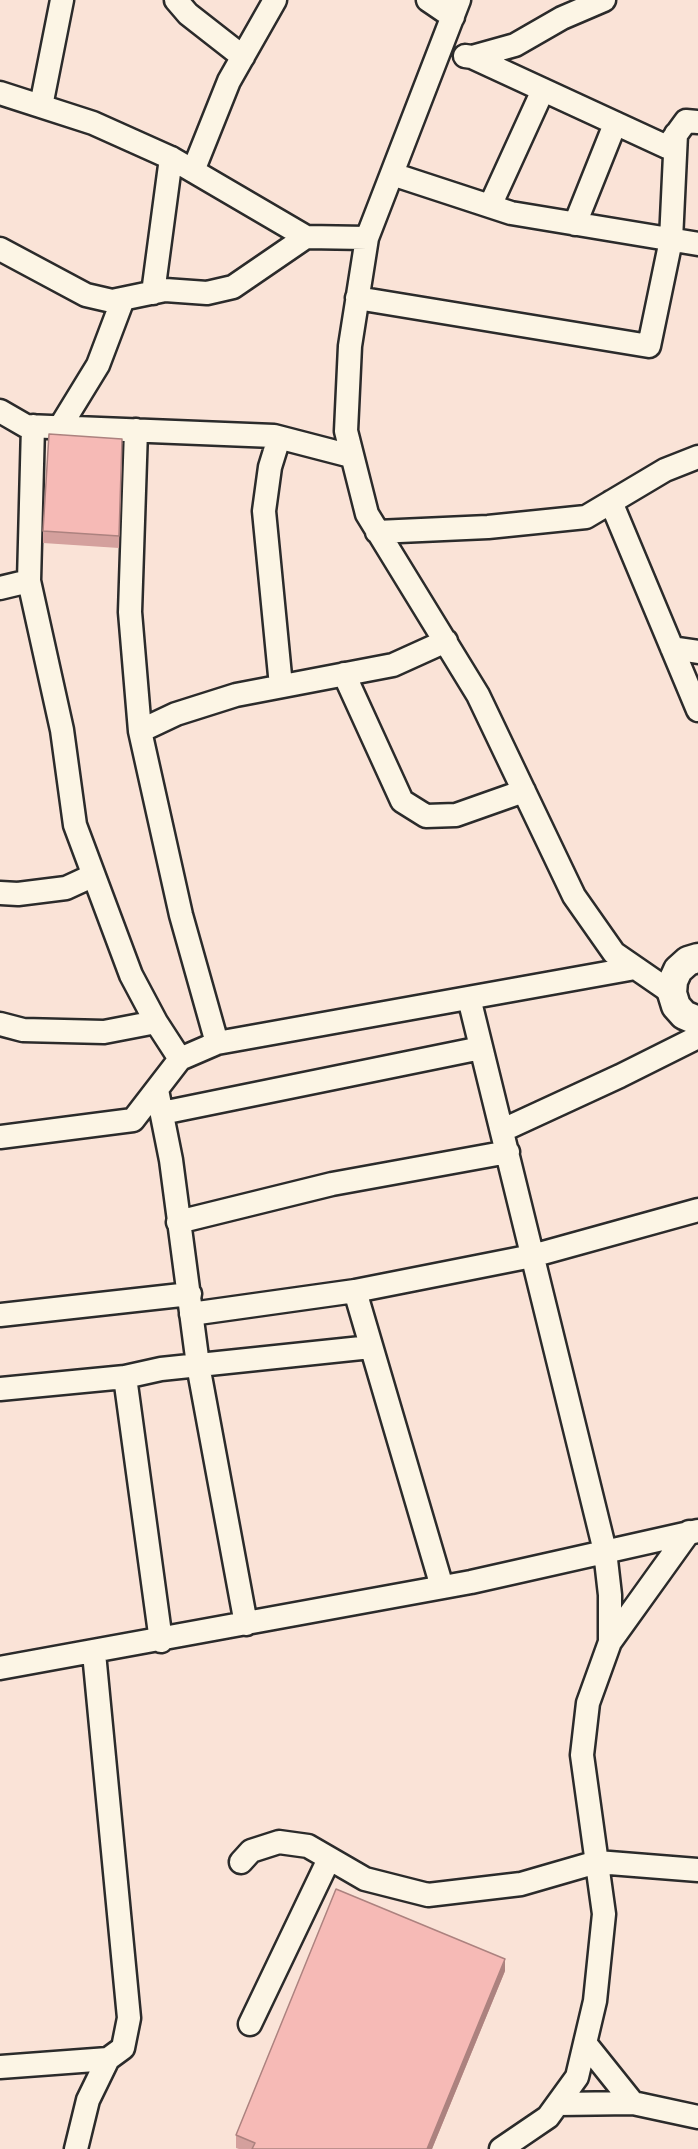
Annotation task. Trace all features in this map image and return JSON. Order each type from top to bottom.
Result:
[{"type":"main road","points":[[697,1026],[676,1006],[672,993],[673,981],[678,970],[688,961],[698,958]]},
{"type":"street","points":[[41,106],[62,0]]},
{"type":"street","points":[[176,0],[188,14],[243,57]]},
{"type":"street","points":[[193,171],[229,81],[275,0]]},
{"type":"street","points":[[428,0],[456,8],[367,238],[350,346],[346,431],[351,456],[367,514],[478,695],[574,896],[614,953],[672,993]]},
{"type":"street","points":[[472,57],[515,45],[562,18],[604,0]]},
{"type":"street","points":[[440,52],[472,57],[667,147],[686,121],[698,122]]},
{"type":"street","points":[[490,206],[543,90]]},
{"type":"street","points":[[0,93],[93,123],[171,158],[306,237],[367,238]]},
{"type":"street","points":[[575,224],[615,124]]},
{"type":"street","points":[[357,298],[649,346],[671,240],[676,134]]},
{"type":"street","points":[[153,293],[171,158]]},
{"type":"street","points":[[392,174],[511,213],[698,244]]},
{"type":"street","points":[[0,249],[86,295],[112,301],[165,290],[207,292],[233,287],[306,237]]},
{"type":"street","points":[[60,427],[98,365],[123,299]]},
{"type":"street","points":[[3,416],[26,426],[279,438],[351,456]]},
{"type":"street","points":[[33,426],[29,581],[62,730],[75,825],[92,876],[131,975],[156,1022],[180,1059]]},
{"type":"street","points":[[136,430],[130,612],[140,731],[181,915],[217,1043]]},
{"type":"street","points":[[279,438],[270,467],[264,512],[281,686]]},
{"type":"street","points":[[377,532],[488,527],[586,517],[665,470],[698,457]]},
{"type":"street","points":[[611,502],[698,710]]},
{"type":"street","points":[[0,588],[29,581]]},
{"type":"street","points":[[140,731],[176,714],[236,695],[393,665],[446,641]]},
{"type":"street","points":[[672,648],[698,652]]},
{"type":"street","points":[[344,674],[402,801],[426,816],[456,815],[524,791]]},
{"type":"street","points":[[0,893],[18,894],[66,888],[92,876]]},
{"type":"street","points":[[0,1137],[133,1119],[180,1059],[217,1043],[635,968]]},
{"type":"street","points":[[469,998],[605,1551],[610,1595],[610,1642]]},
{"type":"street","points":[[0,1024],[23,1030],[104,1032],[156,1022]]},
{"type":"street","points":[[178,1222],[506,1141],[620,1076],[697,1026]]},
{"type":"street","points":[[162,1113],[481,1048]]},
{"type":"street","points":[[157,1090],[171,1160],[198,1365],[246,1624]]},
{"type":"street","points":[[0,1315],[355,1292],[532,1256],[698,1210]]},
{"type":"street","points":[[355,1292],[442,1587]]},
{"type":"street","points":[[0,1389],[125,1377],[161,1369],[371,1347]]},
{"type":"street","points":[[125,1377],[161,1641]]},
{"type":"street","points":[[0,1668],[161,1641],[442,1587],[694,1532]]},
{"type":"street","points":[[501,2149],[548,2117],[578,2077],[595,2001],[604,1914],[582,1755],[588,1703],[610,1642],[694,1532]]},
{"type":"street","points":[[76,2149],[88,2100],[108,2060],[123,2048],[129,2018],[94,1653]]},
{"type":"street","points":[[241,1862],[251,1851],[279,1842],[308,1846],[365,1879],[428,1895],[521,1884],[597,1862],[698,1870]]},
{"type":"street","points":[[250,2024],[329,1859]]},
{"type":"street","points":[[585,2043],[633,2103]]},
{"type":"street","points":[[0,2067],[108,2060]]},
{"type":"street","points":[[558,2104],[633,2103],[698,2117]]},
{"type":"building","points":[[49,434],[122,439],[119,536],[43,531]]},
{"type":"building","points":[[336,1889],[505,1959],[427,2149],[252,2149],[255,2143],[236,2135]]}]
